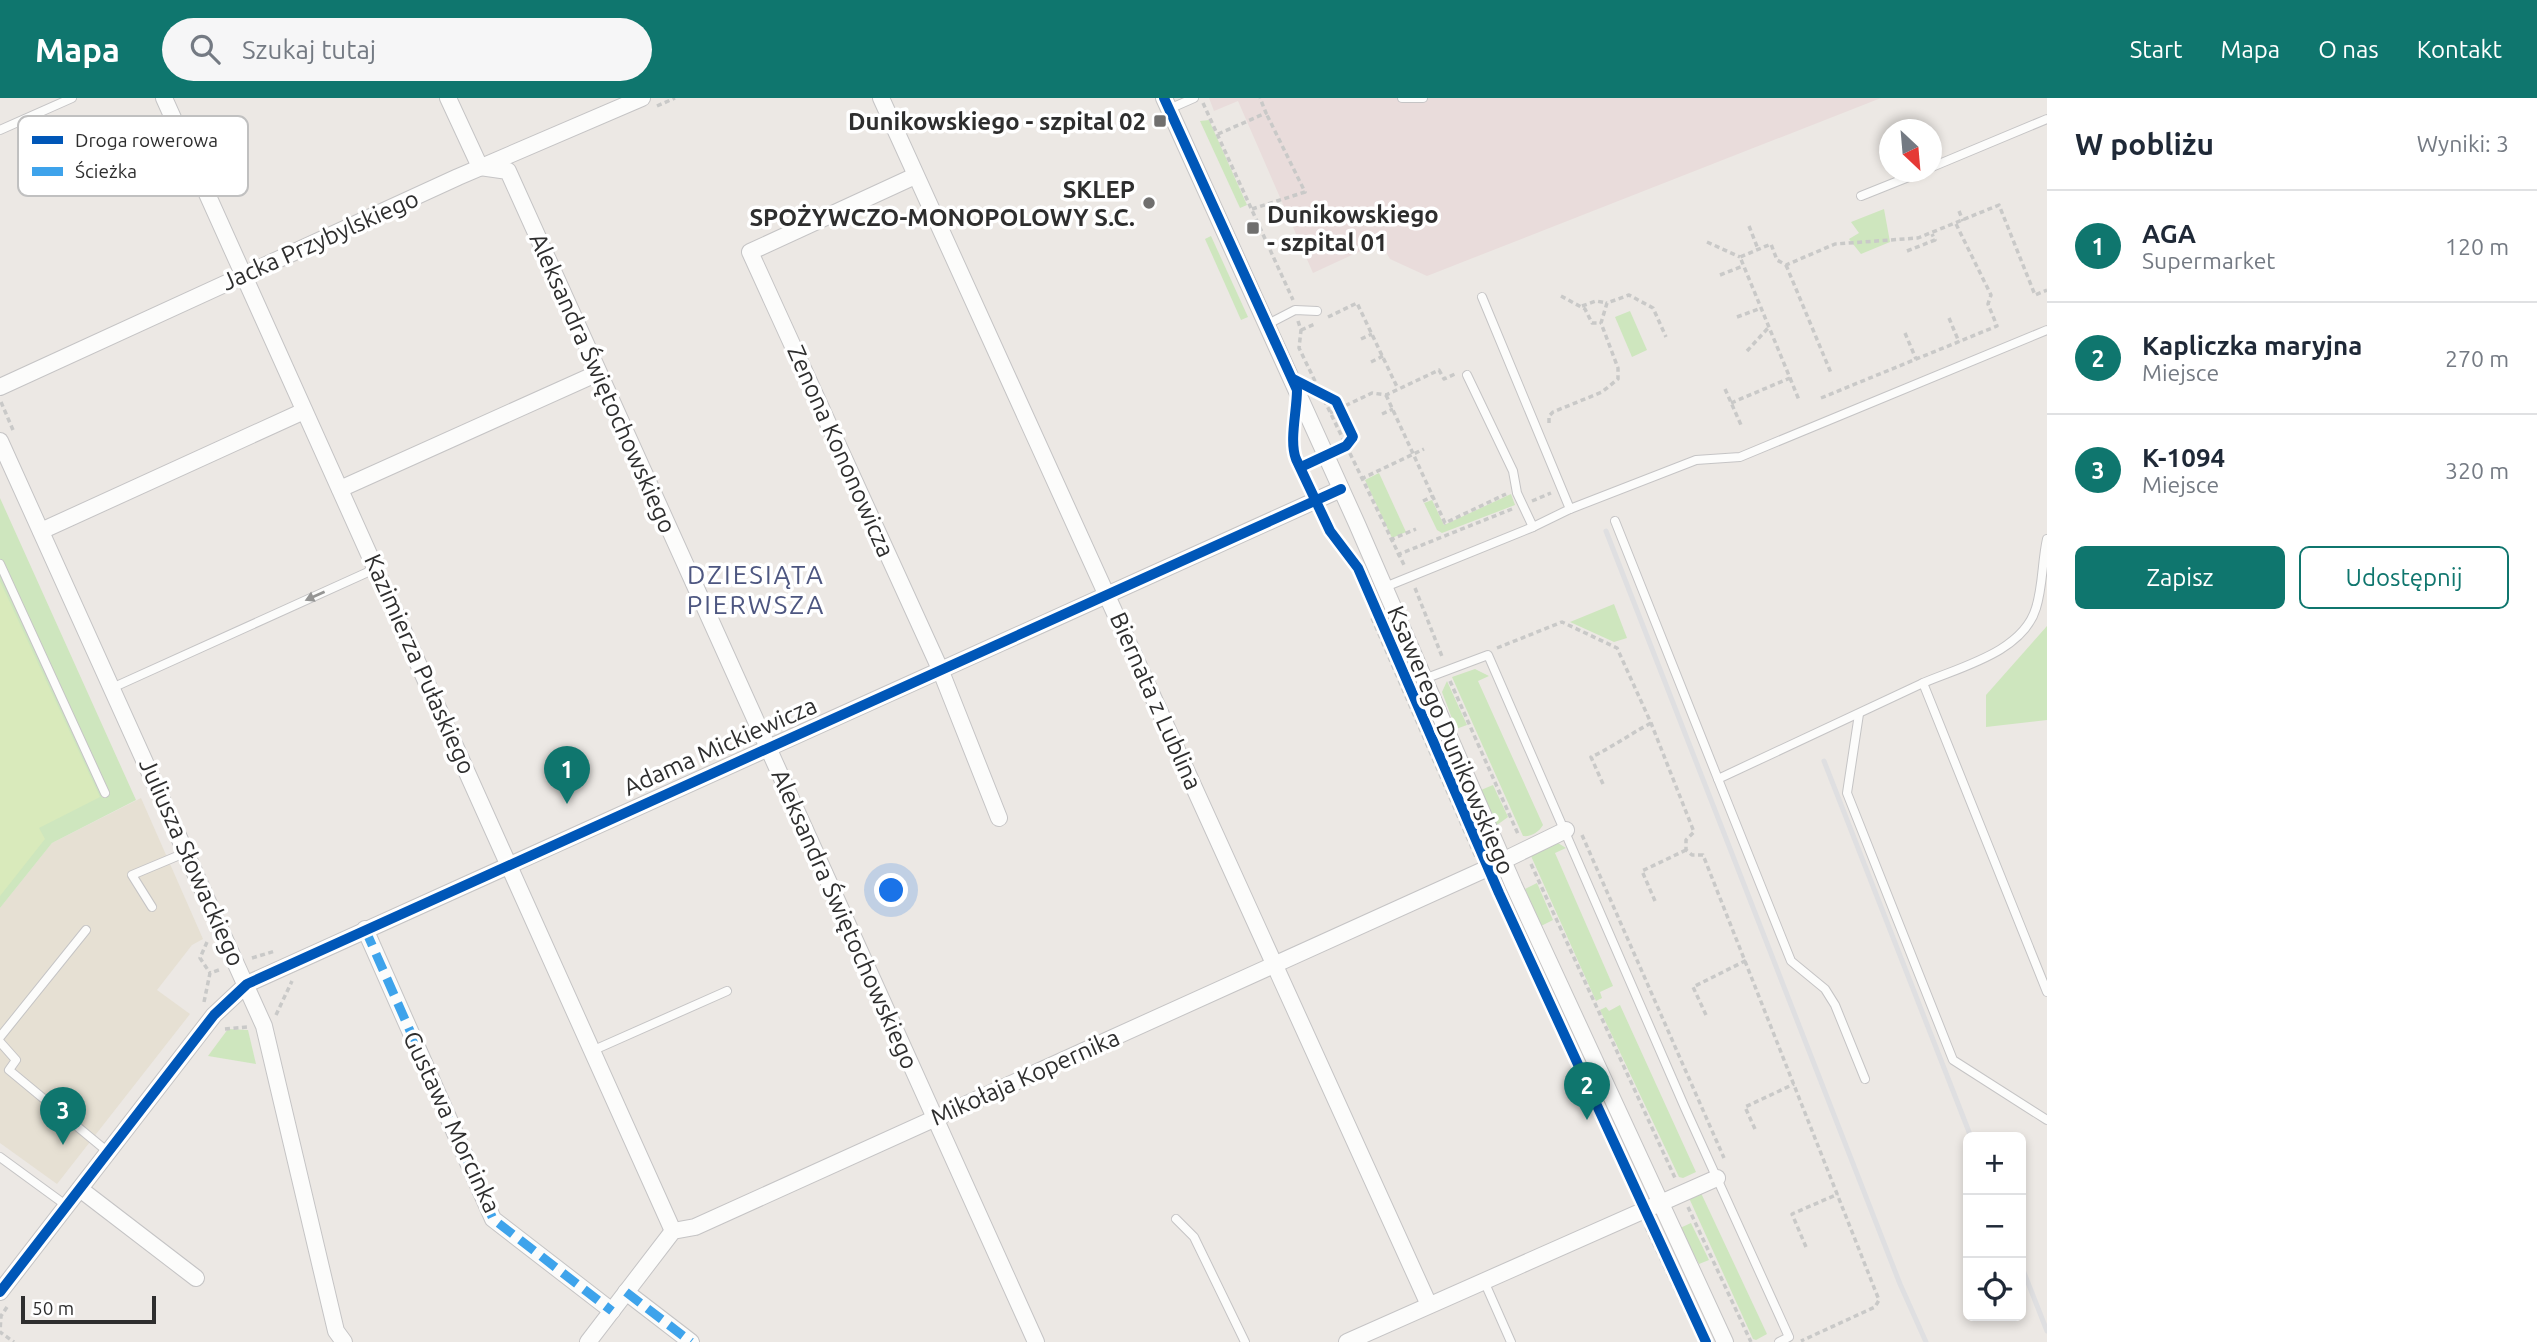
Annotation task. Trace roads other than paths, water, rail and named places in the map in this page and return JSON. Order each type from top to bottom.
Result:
[{"type":"street","name":"Kazimierza Pułaskiego","points":[[164,98],[172,116]]},
{"type":"street","points":[[448,98],[480,167]]},
{"type":"street","name":"Jacka Przybylskiego","points":[[0,387],[480,167],[642,98]]},
{"type":"street","name":"Biernata z Lublina","points":[[881,98],[1429,1305]]},
{"type":"street","name":"Ksawerego Dunikowskiego","points":[[1167,103],[1327,455],[1424,679],[1489,864],[1648,1212],[1725,1342]]},
{"type":"street","name":"Aleksandra Świętochowskiego","points":[[480,167],[508,171],[1036,1342]]},
{"type":"street","name":"Zenona Kononowicza","points":[[915,176],[750,252],[940,670],[999,818]]},
{"type":"street","name":"Kazimierza Pułaskiego","points":[[207,196],[594,1050],[673,1231]]},
{"type":"street","points":[[340,489],[598,373]]},
{"type":"street","points":[[41,531],[304,411]]},
{"type":"street","name":"Juliusza Słowackiego","points":[[0,441],[264,1026],[336,1331],[343,1342]]},
{"type":"street","name":"Adama Mickiewicza","points":[[5,1298],[67,1206],[108,1152],[214,1015],[247,984],[1341,489]]},
{"type":"street","name":"Mikołaja Kopernika","points":[[673,1231],[695,1227],[1572,828]]},
{"type":"street","name":"Gustawa Morcinka","points":[[365,929],[493,1219],[612,1311]]},
{"type":"street","points":[[1347,1342],[1648,1212],[1717,1178]]},
{"type":"street","points":[[80,1189],[196,1278]]},
{"type":"street","points":[[588,1342],[673,1231]]},
{"type":"street","points":[[626,1292],[691,1342]]},
{"type":"lane","points":[[32,116],[72,98]]},
{"type":"lane","points":[[1167,103],[1194,98]]},
{"type":"lane","points":[[1402,98],[1423,98]]},
{"type":"lane","points":[[1942,162],[2047,119]]},
{"type":"lane","points":[[0,130],[18,122]]},
{"type":"lane","points":[[1861,196],[1896,182]]},
{"type":"lane","points":[[1482,296],[1570,509]]},
{"type":"lane","points":[[1268,324],[1295,310],[1317,311]]},
{"type":"lane","points":[[1385,587],[1533,527],[1570,509],[1696,460],[1740,457],[2047,330]]},
{"type":"lane","points":[[1466,373],[1513,471],[1522,505],[1533,527]]},
{"type":"lane","points":[[1615,522],[1791,961],[1830,997],[1865,1079]]},
{"type":"lane","points":[[1718,779],[2003,647],[2021,633],[2036,609],[2047,539]]},
{"type":"lane","points":[[0,564],[105,793]]},
{"type":"lane","points":[[112,688],[377,568]]},
{"type":"lane","points":[[1424,679],[1488,655],[1572,828],[1717,1178],[1789,1337],[1779,1342]]},
{"type":"lane","points":[[1923,683],[2047,992]]},
{"type":"lane","points":[[1858,714],[1847,793],[1954,1059],[2047,1119]]},
{"type":"lane","points":[[152,907],[132,875],[187,852]]},
{"type":"lane","points":[[86,930],[0,1040],[16,1060],[9,1070],[108,1152]]},
{"type":"lane","points":[[594,1050],[727,991]]},
{"type":"lane","points":[[0,1157],[67,1206]]},
{"type":"lane","points":[[1176,1219],[1194,1237],[1245,1342]]},
{"type":"lane","points":[[1484,1281],[1511,1342]]},
{"type":"railway","points":[[1606,531],[1900,1284],[1926,1342]]},
{"type":"railway","points":[[1824,761],[1969,1132]]},
{"type":"railway","points":[[2026,1278],[2047,1331]]},
{"type":"place","name":"Dunikowskiego - szpital 02","points":[[1160,121]]},
{"type":"place","name":"SKLEP SPOŻYWCZO-MONOPOLOWY S.C.","points":[[1149,203]]},
{"type":"place","name":"Dunikowskiego - szpital 01","points":[[1253,228]]},
{"type":"place","name":"AGA","points":[[567,804]]},
{"type":"place","name":"Kapliczka maryjna","points":[[1587,1120]]},
{"type":"place","name":"K-1094","points":[[63,1145]]},
{"type":"district","name":"DZIESIĄTA PIERWSZA","points":[[756,589]]}]
